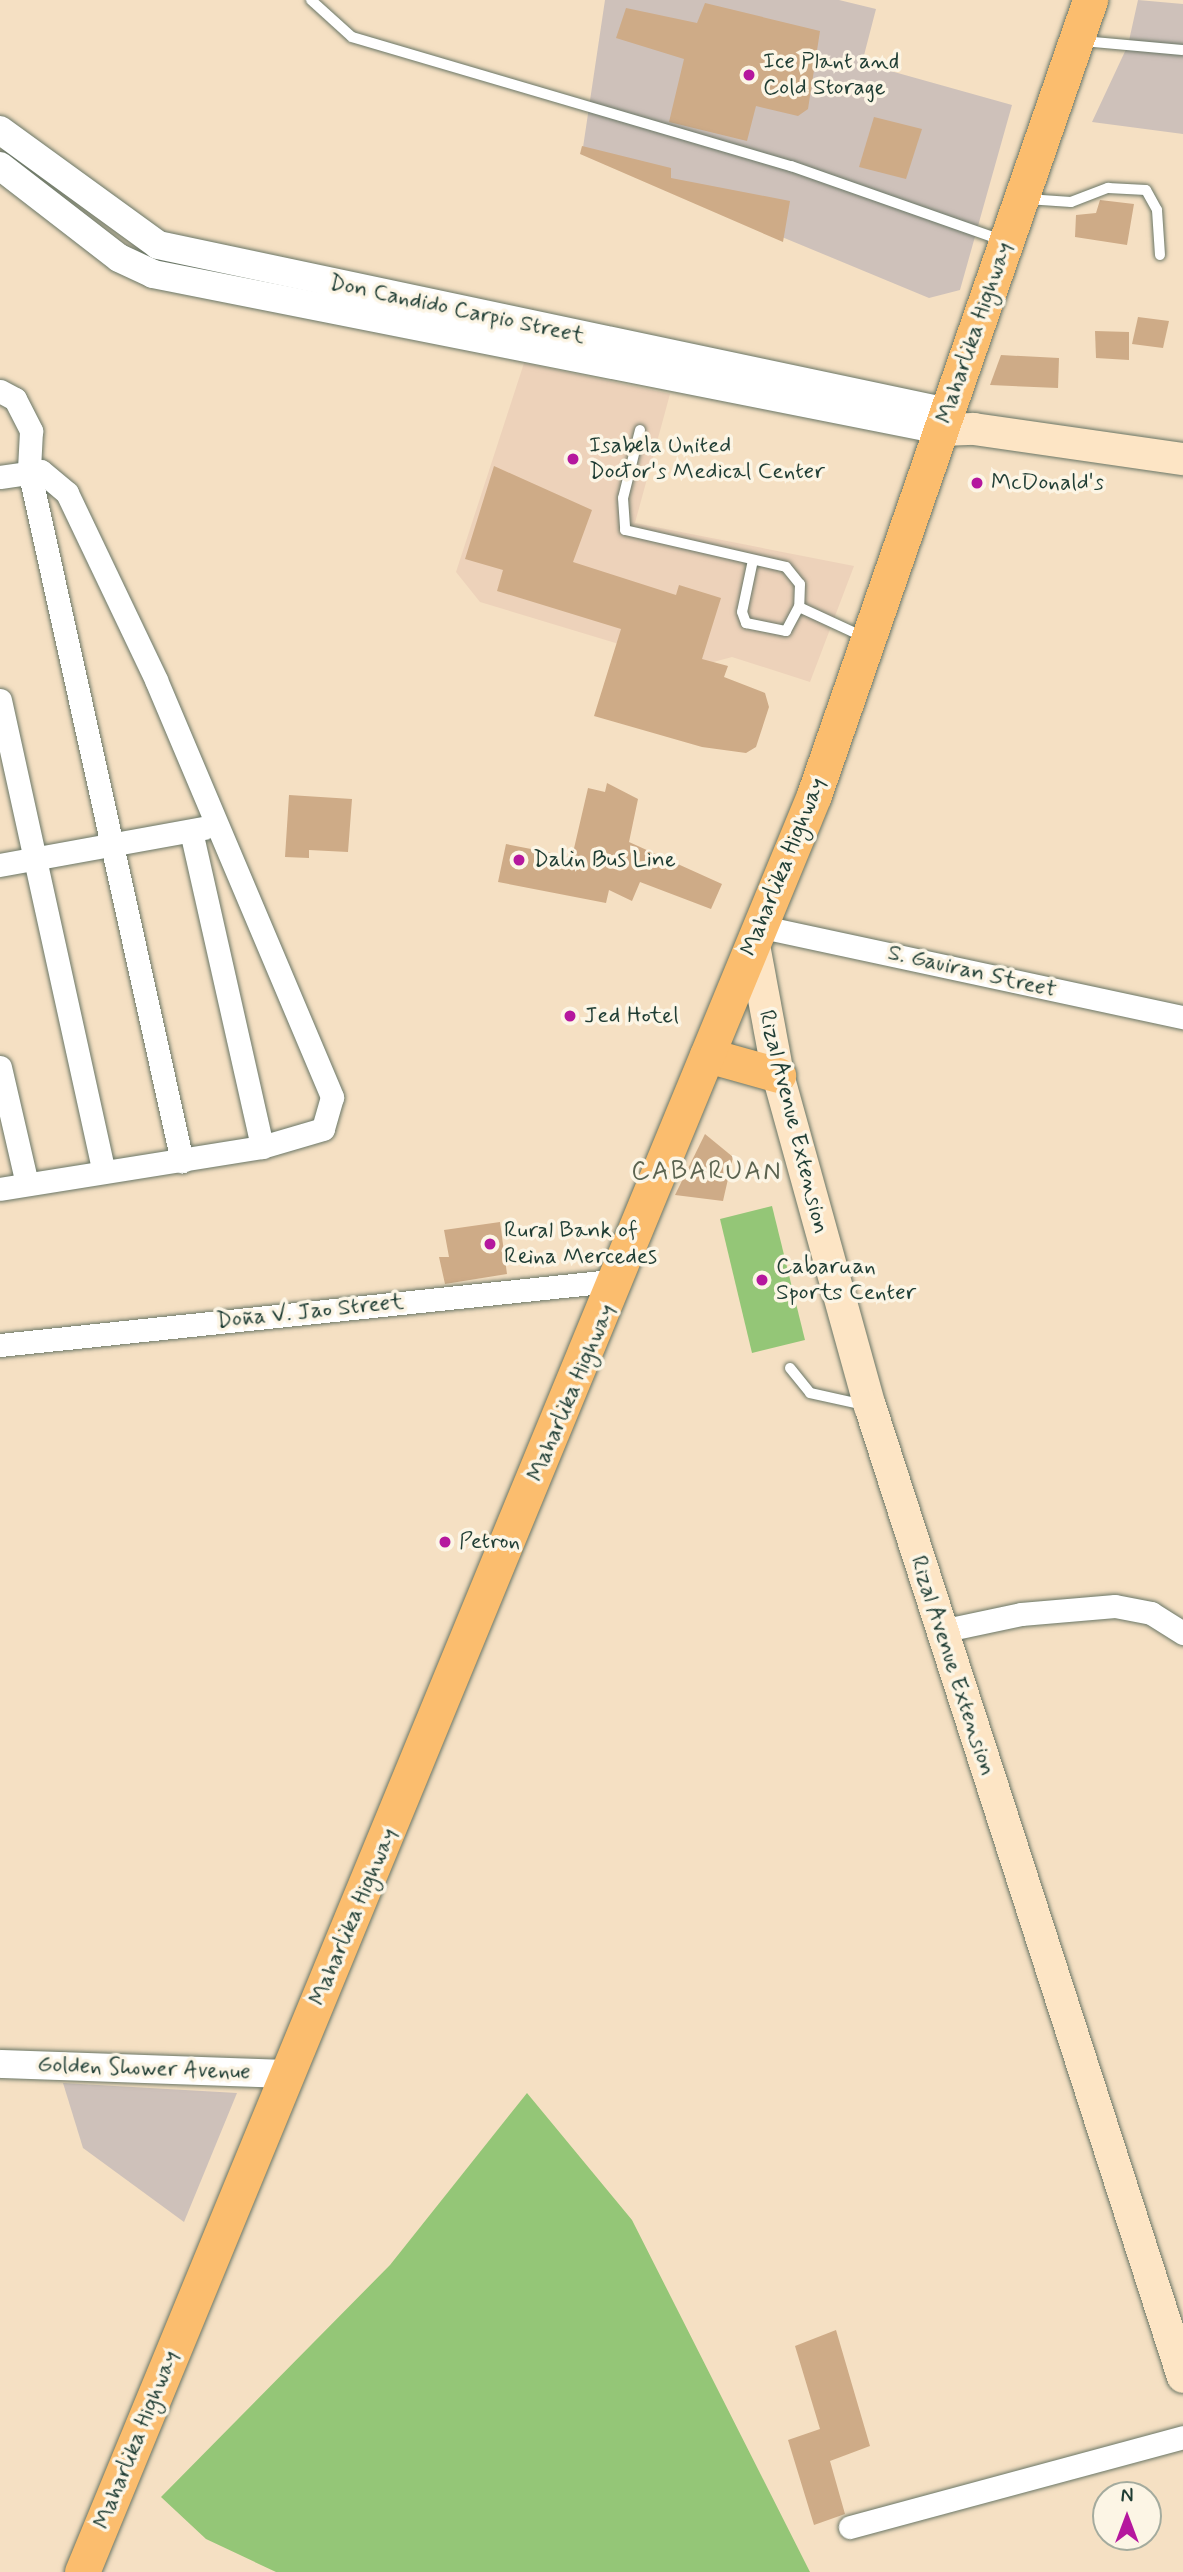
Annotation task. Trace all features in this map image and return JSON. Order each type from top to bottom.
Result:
[{"type":"main road","name":"Maharlika Highway","points":[[82,2572],[620,1280],[707,1055],[758,936],[955,424],[1006,242],[1090,0]]},
{"type":"main road","points":[[955,424],[1183,459]]},
{"type":"main road","name":"Rizal Avenue Extension","points":[[758,936],[778,1075],[870,1406],[1183,2377]]},
{"type":"main road","points":[[707,1055],[778,1075]]},
{"type":"street","name":"Don Candido Carpio Street","points":[[0,130],[137,233],[179,251],[955,424]]},
{"type":"street","name":"Don Candido Carpio Street","points":[[0,166],[119,258],[153,274],[955,424]]},
{"type":"street","points":[[0,391],[27,415],[29,470],[182,1161]]},
{"type":"street","points":[[0,477],[29,470],[56,477],[67,493],[217,825],[332,1097],[323,1129],[262,1147],[182,1161],[103,1169],[0,1188]]},
{"type":"street","points":[[0,700],[103,1169]]},
{"type":"street","points":[[0,865],[115,849],[217,825]]},
{"type":"street","points":[[191,831],[262,1147]]},
{"type":"street","name":"S. Gauiran Street","points":[[758,936],[1183,1017]]},
{"type":"street","points":[[0,1067],[27,1184]]},
{"type":"street","name":"Doña V. Jao Street","points":[[0,1345],[620,1280]]},
{"type":"street","points":[[941,1631],[1021,1614],[1115,1606],[1151,1613],[1183,1633]]},
{"type":"street","name":"Golden Shower Avenue","points":[[0,2064],[288,2074]]},
{"type":"street","points":[[850,2527],[1183,2437]]},
{"type":"lane","points":[[311,0],[352,37],[860,188],[1006,242]]},
{"type":"lane","points":[[1076,41],[1183,50]]},
{"type":"lane","points":[[1021,198],[1051,204],[1108,188],[1146,190],[1157,210],[1160,255]]},
{"type":"lane","points":[[640,430],[623,498],[625,530],[753,560],[794,573],[799,607],[786,632],[746,623],[742,612],[753,560]]},
{"type":"lane","points":[[799,607],[871,640]]},
{"type":"lane","points":[[790,1368],[810,1393],[870,1406]]},
{"type":"shaded area","name":"Ice Plant and Cold Storage","points":[[605,0],[839,0],[876,9],[862,63],[1012,105],[960,290],[929,298],[582,154]]},
{"type":"shaded area","points":[[1138,0],[1183,4],[1183,134],[1092,122],[1128,45]]},
{"type":"shaded area","name":"Isabela United Doctor's Medical Center","points":[[524,363],[670,394],[635,523],[854,566],[810,682],[732,657],[695,667],[480,602],[456,572]]},
{"type":"shaded area","points":[[63,2083],[237,2093],[184,2222],[83,2148]]},
{"type":"green space","name":"Cabaruan Sports Center","points":[[772,1206],[805,1340],[752,1353],[720,1219]]},
{"type":"green space","points":[[527,2093],[632,2220],[810,2572],[276,2572],[206,2539],[161,2497],[390,2265]]},
{"type":"building","name":"Ice Plant and Cold Storage","points":[[705,3],[820,31],[808,109],[798,116],[756,106],[747,141],[669,122],[684,59],[616,38],[626,8],[697,23]]},
{"type":"building","points":[[874,117],[922,129],[906,179],[859,167]]},
{"type":"building","points":[[582,146],[671,168],[671,178],[790,201],[783,242],[580,154]]},
{"type":"building","points":[[1100,200],[1134,204],[1127,245],[1075,237],[1076,215],[1096,213]]},
{"type":"building","points":[[1138,317],[1169,321],[1163,348],[1132,344]]},
{"type":"building","points":[[1095,331],[1129,332],[1129,360],[1096,358]]},
{"type":"building","points":[[1001,355],[1059,358],[1058,388],[990,385]]},
{"type":"building","points":[[494,466],[592,510],[573,562],[676,595],[679,585],[721,598],[702,659],[728,666],[724,677],[765,693],[769,707],[756,747],[746,753],[702,747],[594,716],[621,629],[497,591],[503,570],[465,559]]},
{"type":"building","points":[[607,783],[638,799],[629,842],[722,884],[711,909],[640,882],[632,901],[609,890],[606,903],[498,882],[506,844],[572,857],[588,788],[605,792]]},
{"type":"building","points":[[289,795],[352,799],[348,852],[309,850],[309,858],[285,857]]},
{"type":"building","points":[[705,1134],[733,1157],[723,1201],[675,1195]]},
{"type":"building","points":[[500,1222],[507,1274],[445,1284],[439,1257],[449,1257],[444,1230]]},
{"type":"building","points":[[836,2330],[870,2446],[830,2461],[845,2514],[814,2525],[788,2440],[820,2429],[795,2346]]},
{"type":"place","name":"Ice Plant and Cold Storage","points":[[749,75]]},
{"type":"place","name":"Isabela United Doctor's Medical Center","points":[[573,459]]},
{"type":"place","name":"McDonald's","points":[[977,483]]},
{"type":"place","name":"Dalin Bus Line","points":[[519,860]]},
{"type":"place","name":"Jed Hotel","points":[[570,1016]]},
{"type":"place","name":"Rural Bank of Reina Mercedes","points":[[490,1244]]},
{"type":"place","name":"Cabaruan Sports Center","points":[[762,1280]]},
{"type":"place","name":"Petron","points":[[445,1542]]},
{"type":"district","name":"CABARUAN","points":[[707,1173]]}]
